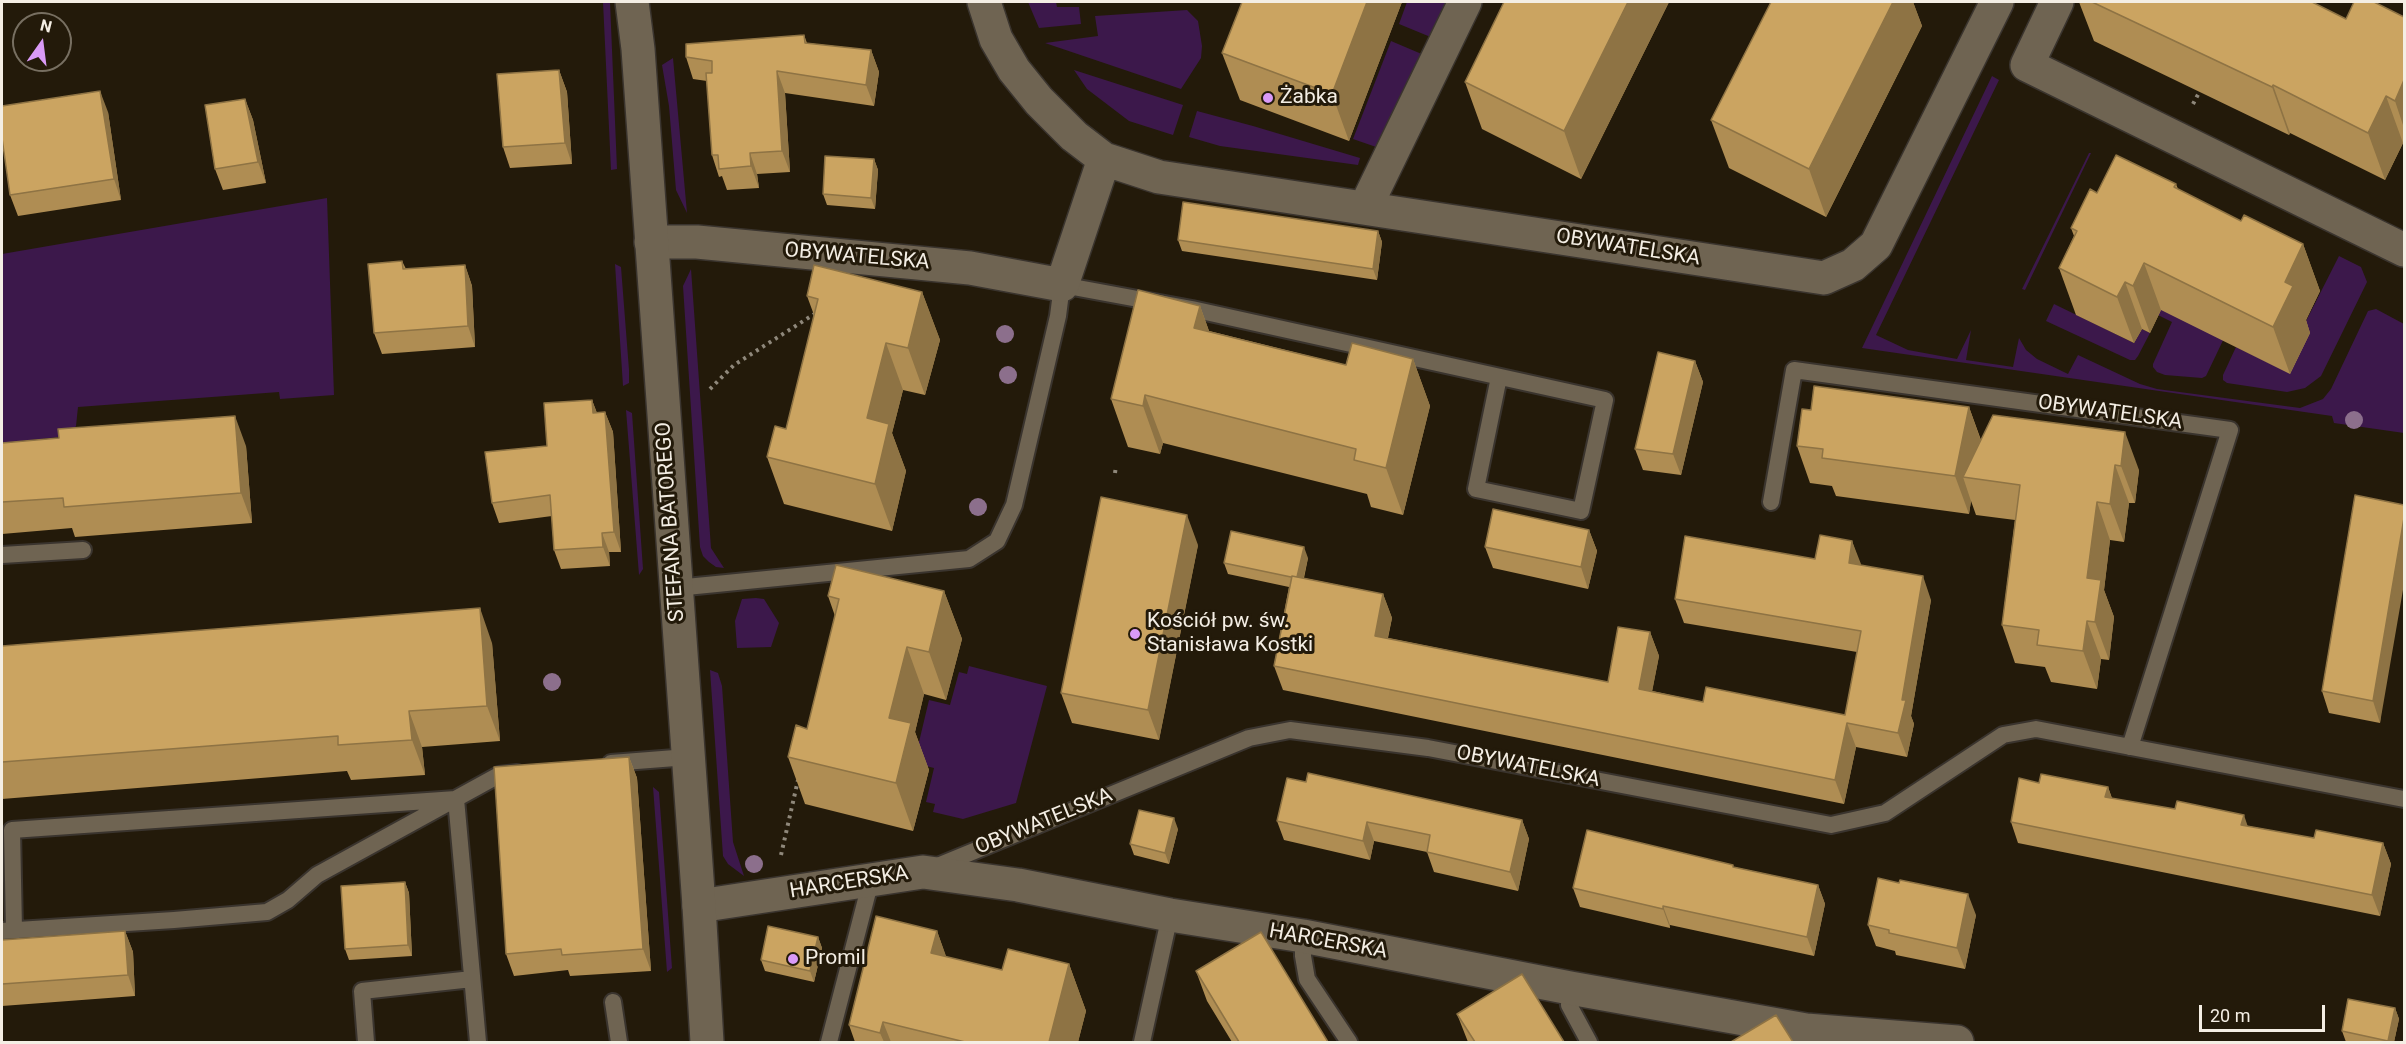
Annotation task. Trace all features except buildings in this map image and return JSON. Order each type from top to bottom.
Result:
[{"type":"street","name":"STEFANA BATOREGO","points":[[632,2],[638,49],[699,906],[706,1042]]},
{"type":"street","name":"OBYWATELSKA","points":[[984,2],[996,39],[1014,70],[1039,101],[1074,136],[1104,159],[1159,177],[1824,278],[1853,265],[1876,245],[1997,2]]},
{"type":"street","points":[[1365,208],[1465,2]]},
{"type":"street","points":[[2057,2],[2027,65],[2404,250]]},
{"type":"street","points":[[1062,285],[1104,159]]},
{"type":"street","name":"OBYWATELSKA","points":[[651,242],[697,242],[865,257],[989,270],[1062,285]]},
{"type":"street","name":"HARCERSKA","points":[[699,906],[923,872],[1018,885],[1170,915],[1303,936],[1810,1036],[1957,1042]]},
{"type":"lane","name":"OBYWATELSKA","points":[[1062,285],[1192,309],[1605,400],[1581,511],[1476,489],[1499,377]]},
{"type":"lane","points":[[676,588],[969,559],[997,541],[1014,505],[1058,316],[1062,285]]},
{"type":"lane","name":"OBYWATELSKA","points":[[1772,502],[1794,370],[2230,430],[2130,747]]},
{"type":"lane","points":[[2,555],[83,550]]},
{"type":"lane","name":"OBYWATELSKA","points":[[923,872],[1249,738],[1290,730],[1428,748],[1831,825],[1885,813],[2003,735],[2036,729],[2404,799]]},
{"type":"lane","points":[[589,764],[688,757]]},
{"type":"lane","points":[[456,799],[12,830],[8,931],[267,912],[288,900],[317,875],[456,799],[499,775],[533,771]]},
{"type":"lane","points":[[456,799],[477,1042]]},
{"type":"lane","points":[[829,1042],[871,880]]},
{"type":"lane","points":[[1142,1042],[1170,915]]},
{"type":"lane","points":[[1303,936],[1303,956],[1307,979],[1349,1042]]},
{"type":"lane","points":[[366,1042],[362,991],[472,980]]},
{"type":"lane","points":[[1570,988],[1569,1005],[1589,1042]]},
{"type":"lane","points":[[614,1002],[619,1042]]},
{"type":"path","points":[[710,389],[734,365],[823,308]]},
{"type":"path","points":[[1115,473],[1116,466]]},
{"type":"path","points":[[779,862],[800,769]]},
{"type":"shaded area","points":[[603,2],[610,2],[617,169],[611,170]]},
{"type":"shaded area","points":[[1028,2],[1056,2],[1057,7],[1079,7],[1081,24],[1039,28]]},
{"type":"shaded area","points":[[1407,2],[1451,2],[1433,38],[1399,24]]},
{"type":"shaded area","points":[[1187,10],[1198,21],[1202,46],[1201,58],[1181,89],[1045,43],[1098,36],[1095,16]]},
{"type":"shaded area","points":[[1391,41],[1424,55],[1379,148],[1353,139]]},
{"type":"shaded area","points":[[673,58],[687,213],[676,190],[669,106],[662,65]]},
{"type":"shaded area","points":[[1074,70],[1183,105],[1173,135],[1129,121],[1087,89]]},
{"type":"shaded area","points":[[1992,76],[1999,80],[1876,335],[1908,350],[1957,359],[1971,330],[1966,360],[2013,367],[2019,338],[2026,350],[2037,359],[2068,374],[2078,355],[2140,384],[2157,389],[2300,408],[2323,399],[2331,389],[2368,311],[2376,309],[2404,324],[2404,433],[2334,423],[2332,416],[1862,348]]},
{"type":"shaded area","points":[[1197,111],[1360,158],[1358,165],[1220,146],[1189,137]]},
{"type":"shaded area","points":[[2091,153],[2025,290],[2022,289]]},
{"type":"shaded area","points":[[327,198],[334,395],[280,399],[279,392],[78,407],[76,426],[69,436],[2,443],[2,254]]},
{"type":"shaded area","points":[[2339,256],[2361,267],[2367,282],[2321,376],[2305,388],[2287,392],[2227,383],[2223,380],[2223,375],[2236,347],[2290,373],[2302,329]]},
{"type":"shaded area","points":[[615,264],[621,267],[629,370],[629,383],[623,386]]},
{"type":"shaded area","points":[[691,269],[711,548],[724,568],[716,567],[709,562],[703,556],[700,547],[683,286]]},
{"type":"shaded area","points":[[2158,296],[2227,332],[2206,376],[2202,378],[2165,375],[2157,372],[2153,367],[2172,322],[2150,311]]},
{"type":"shaded area","points":[[2054,304],[2134,343],[2142,329],[2150,333],[2138,356],[2135,360],[2130,360],[2046,321]]},
{"type":"shaded area","points":[[626,410],[632,413],[643,569],[639,575]]},
{"type":"shaded area","points":[[742,599],[764,599],[779,623],[771,647],[737,648],[735,621]]},
{"type":"shaded area","points":[[969,666],[1047,686],[1016,803],[963,819],[933,812],[935,804],[926,802],[934,768],[914,763],[929,700],[950,705],[959,672],[967,674]]},
{"type":"shaded area","points":[[710,670],[718,673],[722,686],[733,842],[744,876],[728,864],[723,856]]},
{"type":"shaded area","points":[[653,787],[659,792],[672,968],[667,972]]},
{"type":"place","name":"Żabka","points":[[1268,98]]},
{"type":"place","name":"Kościół pw. św. Stanisława Kostki","points":[[1135,634]]},
{"type":"place","name":"Promil","points":[[793,959]]}]
